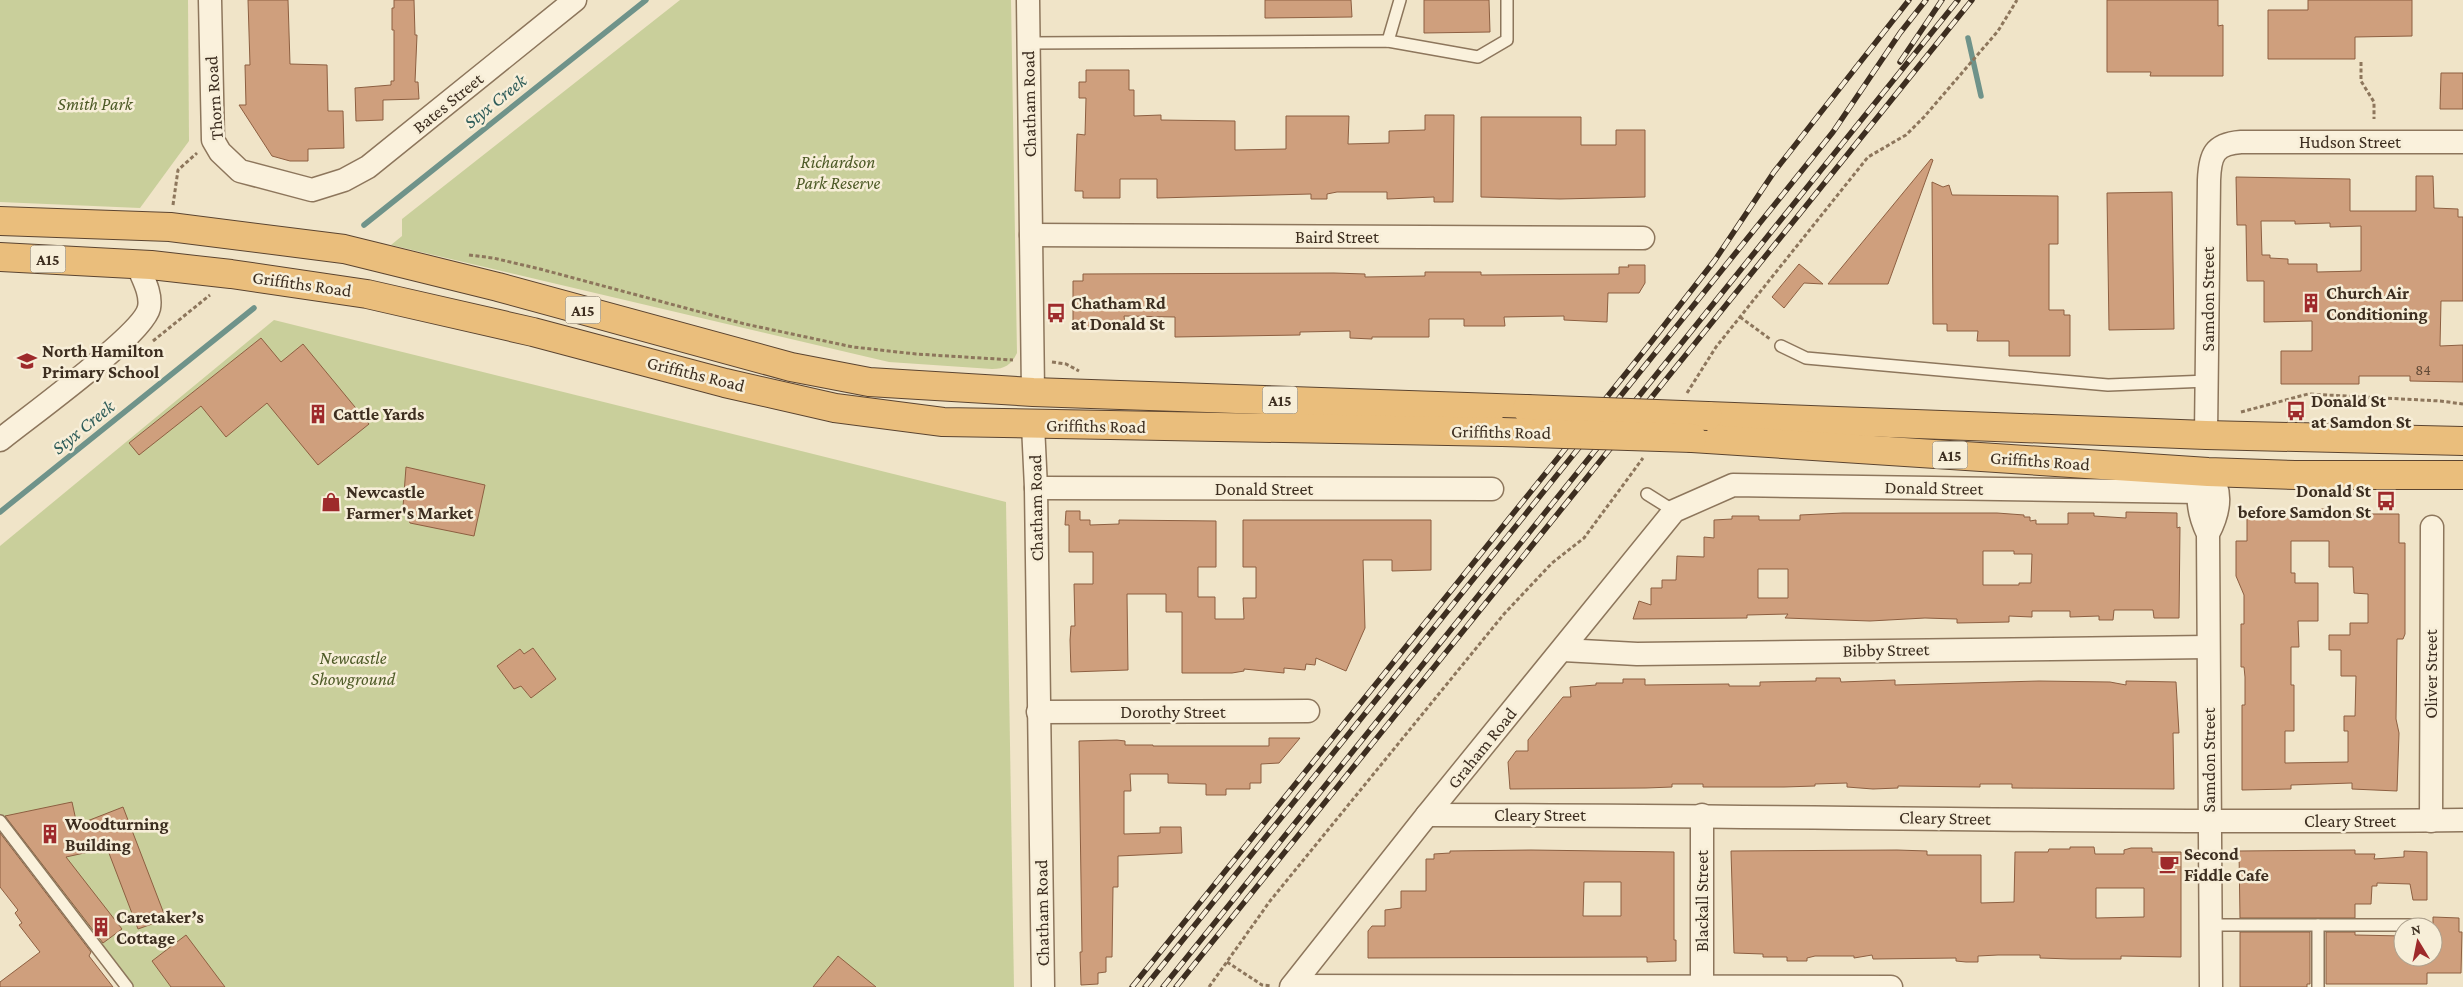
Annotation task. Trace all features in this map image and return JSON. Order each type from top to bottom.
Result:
[{"type":"highway","name":"Griffiths Road","points":[[0,221],[170,227],[344,249],[498,287],[791,368],[869,382],[1033,392],[2206,435]]},
{"type":"highway","points":[[368,294],[375,256]]},
{"type":"highway","name":"Griffiths Road","points":[[0,257],[137,264],[222,284],[338,289],[368,294],[534,332],[725,382],[835,408],[943,422],[1502,432],[1692,438],[2204,482]]},
{"type":"highway","name":"Chatham Road","points":[[1033,392],[1033,425]]},
{"type":"highway","name":"A15","points":[[2206,435],[2463,440]]},
{"type":"highway","name":"Samdon Street","points":[[2204,482],[2206,435]]},
{"type":"highway","name":"Donald Street","points":[[2204,482],[2294,475],[2463,476]]},
{"type":"street","name":"Thorn Road","points":[[210,0],[213,140],[220,152],[240,171],[312,190]]},
{"type":"street","name":"Chatham Road","points":[[1028,0],[1033,392]]},
{"type":"street","name":"Bates Street","points":[[312,190],[344,180],[368,167],[567,3]]},
{"type":"street","name":"Hudson Street","points":[[2236,142],[2463,142]]},
{"type":"street","name":"Samdon Street","points":[[2206,435],[2210,163],[2215,152],[2223,144],[2236,142]]},
{"type":"street","name":"Baird Street","points":[[1031,235],[1643,238]]},
{"type":"street","points":[[0,440],[114,349],[142,322],[149,306],[149,296],[137,264]]},
{"type":"street","name":"Chatham Road","points":[[1033,425],[1036,488],[1038,712],[1044,987]]},
{"type":"street","name":"Samdon Street","points":[[2204,482],[2218,484],[2217,517],[2208,534],[2210,987]]},
{"type":"street","name":"Donald Street","points":[[1674,511],[1733,485],[2204,482]]},
{"type":"street","name":"Donald Street","points":[[1036,488],[1492,489]]},
{"type":"street","name":"Graham Road","points":[[1292,987],[1427,815],[1563,650],[1674,511]]},
{"type":"street","name":"Oliver Street","points":[[2431,821],[2432,527]]},
{"type":"street","name":"Bibby Street","points":[[1563,650],[1637,654],[2208,647]]},
{"type":"street","name":"Dorothy Street","points":[[1038,712],[1308,711]]},
{"type":"street","name":"Cleary Street","points":[[1427,815],[1702,815],[2210,821],[2463,820]]},
{"type":"street","name":"Blackall Street","points":[[1702,815],[1702,987]]},
{"type":"street","points":[[1292,987],[1890,987]]},
{"type":"lane","points":[[1388,41],[1400,0]]},
{"type":"lane","points":[[1029,43],[1388,41],[1478,57],[1507,40],[1507,0]]},
{"type":"lane","points":[[1781,346],[1806,358],[2108,385],[2208,381]]},
{"type":"lane","points":[[1646,494],[1674,511]]},
{"type":"lane","points":[[0,821],[127,987]]},
{"type":"lane","points":[[2210,925],[2393,925]]},
{"type":"lane","points":[[2318,925],[2318,987]]},
{"type":"path","points":[[1685,396],[1716,347],[1868,157],[1906,135],[1998,31],[2017,0]]},
{"type":"path","points":[[2361,62],[2361,81],[2374,102],[2374,119]]},
{"type":"path","points":[[172,211],[178,170],[213,140]]},
{"type":"path","points":[[459,254],[493,258],[540,268],[745,324],[853,347],[916,354],[1014,360]]},
{"type":"path","points":[[146,347],[222,284]]},
{"type":"path","points":[[1740,317],[1781,346]]},
{"type":"path","points":[[2236,413],[2308,394],[2463,404]]},
{"type":"path","points":[[1209,987],[1270,901],[1492,629],[1552,563],[1584,538],[1646,452]]},
{"type":"path","points":[[1227,962],[1262,985],[1292,987]]},
{"type":"green space","name":"Smith Park","points":[[0,0],[188,0],[189,141],[140,208],[0,202]]},
{"type":"green space","name":"Richardson Park Reserve","points":[[680,0],[1011,0],[1017,353],[1010,363],[1001,368],[992,369],[889,362],[391,245],[402,236],[402,219]]},
{"type":"green space","name":"Newcastle Showground","points":[[274,320],[1006,502],[1014,987],[132,987],[0,815],[0,546]]},
{"type":"building","points":[[248,0],[288,0],[290,64],[327,65],[328,111],[343,111],[344,148],[308,149],[308,161],[290,161],[272,156],[239,105],[246,105],[245,65],[250,65]]},
{"type":"building","points":[[394,0],[414,0],[415,35],[417,35],[415,82],[418,82],[419,99],[383,100],[383,120],[356,121],[355,88],[391,85],[391,81],[394,81],[392,8],[394,8]]},
{"type":"building","points":[[1265,0],[1351,0],[1352,17],[1265,18]]},
{"type":"building","points":[[1424,0],[1489,0],[1490,32],[1424,33]]},
{"type":"building","points":[[2107,0],[2218,0],[2218,26],[2223,25],[2223,76],[2150,76],[2151,72],[2107,72]]},
{"type":"building","points":[[2308,0],[2412,0],[2412,36],[2355,37],[2355,59],[2268,59],[2268,10],[2308,10]]},
{"type":"building","points":[[1086,70],[1129,70],[1129,90],[1134,90],[1134,116],[1161,115],[1161,120],[1235,121],[1235,150],[1286,149],[1286,116],[1349,116],[1348,144],[1389,143],[1389,131],[1425,130],[1425,115],[1454,115],[1453,202],[1434,202],[1434,197],[1387,199],[1387,192],[1337,192],[1327,194],[1327,199],[1311,199],[1311,194],[1157,198],[1157,179],[1120,179],[1120,198],[1083,198],[1083,191],[1075,191],[1077,134],[1085,135],[1086,98],[1079,98],[1079,82],[1086,82]]},
{"type":"building","points":[[2441,73],[2463,73],[2463,109],[2440,109]]},
{"type":"building","points":[[1481,117],[1581,117],[1581,145],[1616,145],[1616,130],[1645,130],[1645,197],[1560,199],[1481,197]]},
{"type":"building","points":[[1931,159],[1933,160],[1888,284],[1828,284]]},
{"type":"building","points":[[2416,176],[2433,176],[2434,208],[2458,209],[2458,217],[2463,217],[2463,301],[2441,301],[2440,346],[2463,345],[2463,382],[2410,381],[2410,376],[2359,376],[2359,384],[2281,384],[2281,351],[2312,351],[2312,321],[2264,322],[2264,281],[2247,281],[2246,225],[2237,225],[2236,177],[2350,179],[2350,211],[2416,211]],"holes":[[[2261,221],[2295,221],[2295,224],[2330,223],[2330,227],[2361,226],[2361,271],[2317,272],[2317,264],[2288,264],[2288,259],[2270,258],[2270,255],[2262,255]]]},
{"type":"building","points":[[1932,182],[1943,187],[1949,185],[1952,195],[2058,196],[2058,244],[2049,244],[2049,310],[2064,310],[2064,315],[2070,315],[2070,356],[2009,356],[2009,341],[1977,341],[1978,331],[1947,331],[1947,324],[1933,324]]},
{"type":"building","points":[[2172,192],[2174,329],[2109,330],[2107,193]]},
{"type":"building","points":[[1799,264],[1823,284],[1804,283],[1784,308],[1772,297]]},
{"type":"building","points":[[1628,265],[1645,265],[1645,283],[1639,293],[1608,293],[1607,322],[1564,320],[1564,316],[1504,317],[1505,326],[1464,326],[1464,319],[1429,319],[1429,337],[1372,337],[1372,339],[1350,338],[1350,331],[1300,332],[1300,335],[1175,337],[1175,317],[1124,316],[1125,324],[1117,324],[1117,327],[1073,329],[1073,281],[1083,281],[1083,274],[1334,273],[1365,274],[1365,277],[1425,276],[1425,272],[1481,272],[1481,275],[1619,274],[1619,267],[1629,267]]},
{"type":"building","points":[[261,338],[281,362],[303,344],[369,424],[318,465],[267,403],[226,437],[201,406],[139,455],[129,443]]},
{"type":"building","points":[[406,467],[485,485],[474,536],[410,523],[403,507]]},
{"type":"building","points":[[2313,509],[2332,509],[2332,514],[2399,514],[2399,543],[2405,543],[2405,634],[2403,639],[2397,639],[2396,719],[2399,733],[2397,791],[2352,789],[2352,783],[2291,785],[2291,789],[2242,790],[2242,705],[2245,705],[2245,677],[2244,667],[2241,667],[2241,624],[2244,624],[2244,595],[2236,576],[2236,541],[2247,541],[2247,517],[2313,516]],"holes":[[[2291,541],[2329,541],[2329,567],[2353,567],[2354,593],[2368,594],[2368,623],[2350,623],[2350,635],[2329,635],[2329,650],[2341,650],[2341,676],[2356,676],[2355,716],[2344,716],[2344,731],[2348,731],[2348,762],[2285,763],[2285,731],[2294,731],[2294,685],[2291,685],[2291,647],[2299,647],[2298,621],[2318,621],[2318,583],[2295,583],[2295,573],[2291,573]]]},
{"type":"building","points":[[1066,511],[1080,511],[1080,520],[1090,520],[1090,525],[1119,524],[1119,520],[1216,521],[1216,567],[1198,567],[1198,597],[1215,597],[1215,619],[1244,619],[1243,598],[1256,598],[1256,567],[1243,567],[1243,520],[1431,520],[1431,570],[1392,571],[1392,560],[1363,560],[1365,628],[1346,671],[1316,658],[1315,665],[1306,664],[1305,670],[1284,668],[1284,673],[1244,669],[1244,671],[1232,673],[1182,673],[1182,612],[1166,612],[1166,594],[1127,594],[1128,670],[1071,672],[1071,626],[1075,626],[1074,584],[1093,584],[1093,552],[1069,552],[1069,525],[1065,525]]},
{"type":"building","points":[[2126,512],[2177,513],[2177,528],[2180,527],[2179,618],[2154,618],[2153,610],[2114,610],[2113,620],[2099,620],[2099,616],[2070,617],[2070,611],[2032,611],[2032,617],[2009,616],[2009,622],[1957,623],[1957,619],[1925,618],[1870,621],[1785,618],[1788,614],[1747,615],[1747,618],[1633,619],[1639,601],[1651,605],[1651,588],[1662,588],[1662,580],[1676,580],[1677,556],[1704,557],[1704,537],[1714,538],[1714,520],[1732,519],[1732,516],[1759,516],[1759,520],[1800,520],[1800,515],[1843,513],[1997,513],[2024,515],[2024,517],[2030,517],[2030,521],[2036,520],[2036,524],[2068,524],[2068,513],[2094,513],[2094,516],[2126,518]],"holes":[[[1983,551],[2014,551],[2014,554],[2032,554],[2031,583],[1983,585]],[[1758,569],[1788,569],[1788,598],[1758,598]]]},
{"type":"building","points":[[533,648],[556,679],[531,698],[521,686],[514,689],[497,666],[520,649],[524,654]]},
{"type":"building","points":[[1816,678],[1840,678],[1841,682],[1895,680],[1895,685],[2039,681],[2110,682],[2126,685],[2126,681],[2176,682],[2179,733],[2173,733],[2174,789],[2012,788],[2012,784],[1980,784],[1980,787],[1898,786],[1898,788],[1873,789],[1847,787],[1847,783],[1784,787],[1703,787],[1703,784],[1672,784],[1672,787],[1646,788],[1510,789],[1508,762],[1516,751],[1528,751],[1528,740],[1563,697],[1571,697],[1570,687],[1596,685],[1596,683],[1623,683],[1623,679],[1645,679],[1645,685],[1729,684],[1729,686],[1760,686],[1760,682],[1816,681]]},
{"type":"building","points":[[1269,738],[1300,738],[1279,763],[1261,764],[1261,783],[1250,783],[1250,789],[1226,789],[1226,795],[1206,795],[1206,784],[1168,783],[1168,774],[1130,774],[1131,791],[1124,791],[1124,834],[1160,833],[1160,827],[1181,827],[1182,853],[1118,856],[1118,887],[1113,887],[1112,957],[1106,957],[1106,972],[1098,973],[1098,984],[1081,985],[1079,741],[1117,740],[1125,741],[1125,745],[1153,746],[1269,746]]},
{"type":"building","points":[[72,802],[77,825],[123,807],[166,919],[138,929],[107,848],[66,857],[122,929],[103,943],[5,816]]},
{"type":"building","points":[[0,833],[91,952],[89,956],[113,987],[0,987],[0,982],[40,952],[19,925],[22,923],[15,913],[18,910],[0,887]]},
{"type":"building","points":[[2070,847],[2094,847],[2095,854],[2124,854],[2124,850],[2131,848],[2152,848],[2152,852],[2181,852],[2181,957],[2121,956],[2121,959],[2071,959],[2040,958],[2040,955],[1998,955],[1978,956],[1978,962],[1966,962],[1956,961],[1956,958],[1873,959],[1872,955],[1854,958],[1854,956],[1815,956],[1807,958],[1807,961],[1787,961],[1787,957],[1763,957],[1763,954],[1734,953],[1731,851],[1897,850],[1927,851],[1927,855],[1981,855],[1981,903],[2014,902],[2015,852],[2048,852],[2049,849],[2070,849]],"holes":[[[2096,888],[2144,888],[2144,917],[2096,918]]]},
{"type":"building","points":[[2355,850],[2355,854],[2375,854],[2374,859],[2404,857],[2404,851],[2427,852],[2427,900],[2413,900],[2410,884],[2377,883],[2377,886],[2372,886],[2371,904],[2355,904],[2355,918],[2240,918],[2239,851]]},
{"type":"building","points":[[1450,851],[1674,852],[1674,940],[1676,940],[1676,961],[1647,962],[1647,957],[1368,958],[1368,931],[1372,926],[1385,926],[1385,910],[1401,908],[1401,891],[1426,891],[1426,859],[1434,859],[1434,854],[1450,853]],"holes":[[[1584,882],[1621,882],[1621,916],[1583,916]]]},
{"type":"building","points":[[2443,917],[2459,918],[2459,932],[2462,932],[2461,973],[2427,973],[2427,984],[2326,984],[2326,932],[2355,932],[2355,935],[2393,936],[2393,967],[2443,967]]},
{"type":"building","points":[[2240,932],[2310,932],[2310,984],[2307,984],[2307,987],[2240,987]]},
{"type":"building","points":[[186,935],[225,987],[171,987],[152,961]]},
{"type":"building","points":[[838,956],[876,987],[813,987]]},
{"type":"waterway","name":"Styx Creek","points":[[364,225],[646,0]]},
{"type":"waterway","points":[[1968,38],[1981,96]]},
{"type":"waterway","name":"Styx Creek","points":[[0,512],[254,308]]},
{"type":"railway","points":[[1132,987],[1652,341],[1715,260],[1774,172],[1909,0]]},
{"type":"railway","points":[[1145,987],[1833,132],[1900,33],[1926,0]]},
{"type":"railway","points":[[1900,62],[1942,0]]},
{"type":"railway","points":[[1163,987],[1958,0]]},
{"type":"railway","points":[[1176,987],[1972,0]]},
{"type":"place","name":"Church Air Conditioning","points":[[2311,303]]},
{"type":"place","name":"Chatham Rd at Donald St","points":[[1056,313]]},
{"type":"place","name":"North Hamilton Primary School","points":[[27,361]]},
{"type":"place","name":"Donald St at Samdon St","points":[[2296,411]]},
{"type":"place","name":"Cattle Yards","points":[[318,414]]},
{"type":"place","name":"Donald St before Samdon St","points":[[2386,501]]},
{"type":"place","name":"Newcastle Farmer's Market","points":[[331,502]]},
{"type":"place","name":"Woodturning Building","points":[[50,834]]},
{"type":"place","name":"Second Fiddle Cafe","points":[[2169,864]]},
{"type":"place","name":"Caretaker’s Cottage","points":[[101,927]]}]
